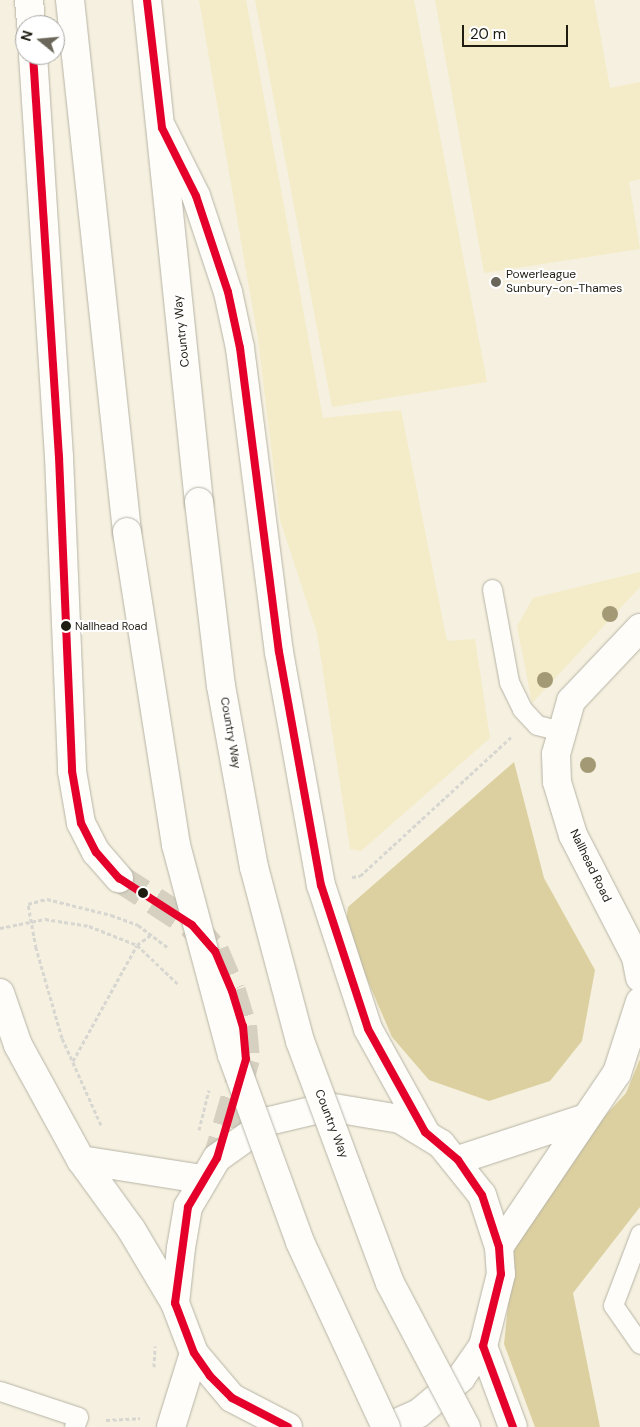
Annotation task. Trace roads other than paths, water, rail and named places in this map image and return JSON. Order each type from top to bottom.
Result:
[{"type":"main road","points":[[29,0],[30,15]]},
{"type":"main road","points":[[70,0],[127,532],[176,845],[232,1055],[300,1242],[386,1427],[419,1413],[461,1378],[483,1346],[501,1274],[499,1247],[482,1195],[458,1160],[425,1132],[400,1119],[328,1107],[269,1122],[217,1158],[201,1179],[188,1207],[176,1303]]},
{"type":"main road","name":"Country Way","points":[[147,0],[162,128],[199,502],[221,686],[254,867],[300,1041],[390,1283],[466,1427]]},
{"type":"main road","points":[[34,65],[59,458],[72,770],[81,823],[96,852],[120,878]]},
{"type":"main road","points":[[162,128],[196,196],[228,292],[241,358],[279,652],[321,885],[368,1029],[425,1132]]},
{"type":"main road","name":"Nallhead Road","points":[[640,628],[571,701],[549,728],[557,782],[573,835],[636,957],[640,978]]},
{"type":"main road","points":[[0,993],[18,1045],[81,1160],[131,1229],[176,1303],[194,1353],[232,1398],[288,1427]]},
{"type":"main road","points":[[499,1247],[583,1119],[617,1072],[640,1002]]},
{"type":"main road","points":[[458,1160],[583,1119]]},
{"type":"main road","points":[[81,1160],[201,1179]]},
{"type":"main road","points":[[483,1346],[513,1427]]},
{"type":"main road","points":[[172,1427],[194,1353]]},
{"type":"lane","points":[[492,589],[509,682],[549,728]]},
{"type":"lane","points":[[640,1234],[613,1304],[640,1344]]},
{"type":"lane","points":[[0,1391],[76,1422]]},
{"type":"tunnel","points":[[119,878],[192,925],[215,951],[232,991],[243,1026],[246,1059],[217,1158]]},
{"type":"place","name":"Powerleague Sunbury-on-Thames","points":[[496,282]]},
{"type":"place","name":"Nallhead Road","points":[[66,626]]}]
